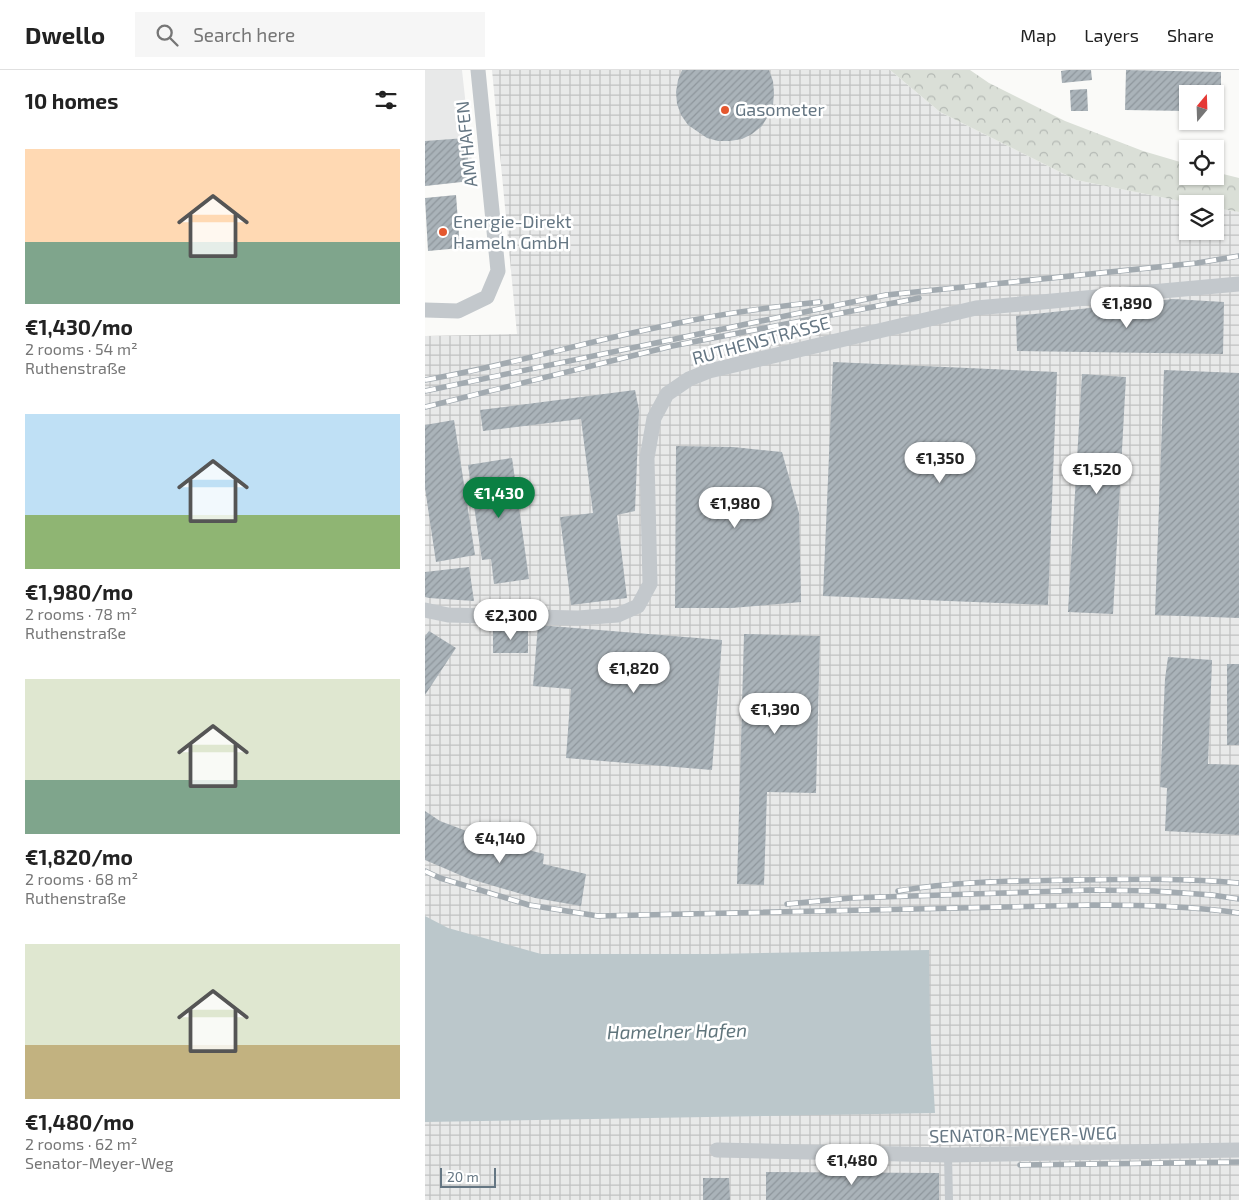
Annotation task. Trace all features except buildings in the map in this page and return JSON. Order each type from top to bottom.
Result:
[{"type":"street","name":"AM HAFEN","points":[[425,310],[458,311],[487,297],[498,271],[478,70]]},
{"type":"street","name":"RUTHENSTRASSE","points":[[425,610],[448,615],[578,618],[618,615],[638,606],[651,584],[647,458],[654,418],[667,394],[689,380],[709,371],[976,308],[1239,284]]},
{"type":"street","name":"SENATOR-MEYER-WEG","points":[[717,1150],[948,1155],[1239,1150]]},
{"type":"lane","points":[[948,1155],[949,1200]]},
{"type":"shaded area","points":[[425,70],[462,70],[474,181],[425,186]]},
{"type":"shaded area","points":[[492,70],[890,70],[940,112],[1076,180],[1179,201],[1179,240],[1224,240],[1224,210],[1239,212],[1239,1200],[425,1200],[425,336],[517,334]]},
{"type":"green space","points":[[890,70],[970,70],[989,83],[1065,121],[1143,151],[1179,162],[1179,185],[1224,185],[1224,174],[1239,178],[1239,212],[1224,210],[1224,195],[1179,195],[1179,201],[1076,180],[940,112]]},
{"type":"water","name":"Hamelner Hafen","points":[[425,916],[448,928],[541,954],[713,954],[929,950],[930,1027],[935,1113],[425,1122]]},
{"type":"railway","points":[[425,391],[886,295],[1197,263],[1239,256]]},
{"type":"railway","points":[[425,407],[672,346],[919,298]]},
{"type":"railway","points":[[425,380],[486,368],[608,338],[688,321],[744,311],[820,302]]},
{"type":"railway","points":[[425,871],[440,878],[529,905],[598,916],[1094,905],[1167,906],[1239,913]]},
{"type":"railway","points":[[898,891],[987,882],[1157,879],[1239,883]]},
{"type":"railway","points":[[787,904],[851,898],[1091,890],[1154,891],[1239,899]]},
{"type":"railway","points":[[1020,1165],[1239,1162]]},
{"type":"place","name":"Gasometer","points":[[725,110]]},
{"type":"place","name":"Energie-Direkt Hameln GmbH","points":[[443,232]]}]
